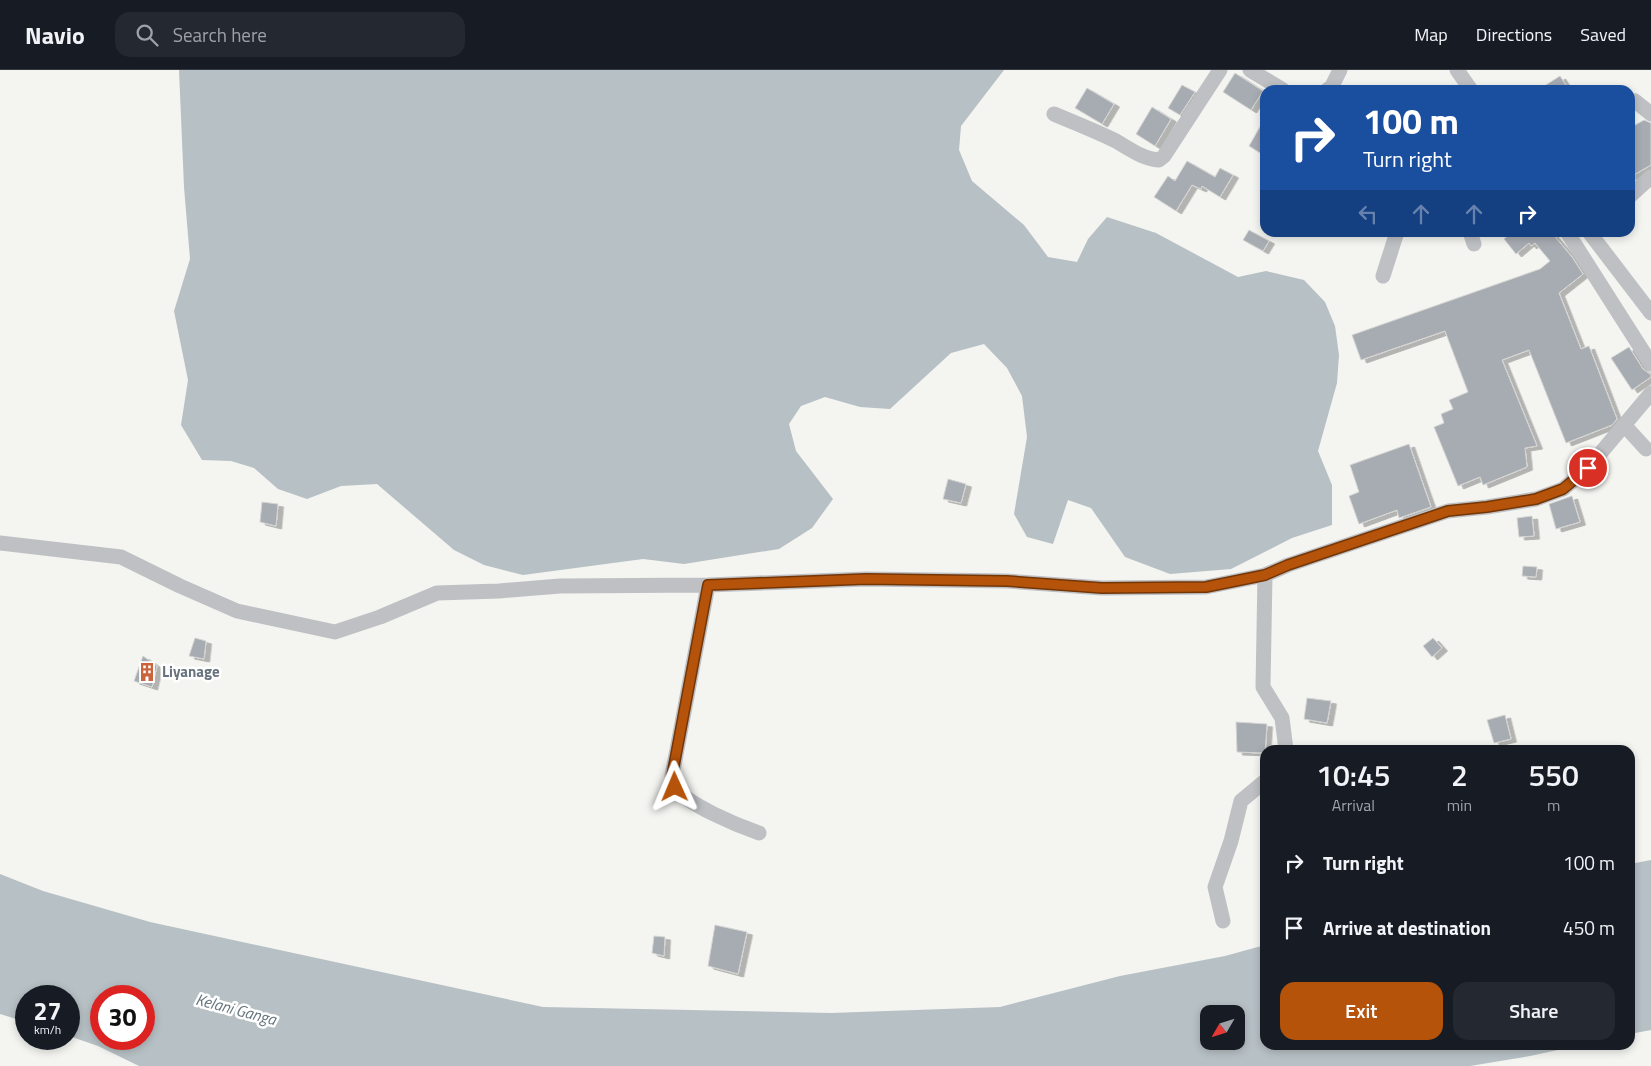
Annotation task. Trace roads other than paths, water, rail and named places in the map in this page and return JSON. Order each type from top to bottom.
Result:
[{"type":"street","points":[[1054,114],[1116,141],[1141,156],[1152,160],[1159,160],[1164,156],[1220,70]]},
{"type":"street","points":[[1250,70],[1275,85]]},
{"type":"street","points":[[1332,85],[1340,70]]},
{"type":"street","points":[[1458,70],[1468,85]]},
{"type":"street","points":[[1635,101],[1651,114]]},
{"type":"street","points":[[1635,191],[1651,177]]},
{"type":"street","points":[[1383,276],[1395,237]]},
{"type":"street","points":[[1570,237],[1651,364]]},
{"type":"street","points":[[1592,237],[1650,309]]},
{"type":"street","points":[[0,543],[121,557],[237,611],[335,632],[380,617],[437,593],[498,592],[560,586],[708,585],[866,579],[1007,581],[1102,588],[1206,587],[1265,575],[1288,565],[1448,511],[1536,499],[1563,489],[1588,468],[1651,393]]},
{"type":"street","points":[[1625,426],[1646,449]]},
{"type":"street","points":[[1265,575],[1263,687],[1282,718],[1285,745]]},
{"type":"street","points":[[708,585],[672,776],[675,787],[686,798],[733,824],[759,833]]},
{"type":"street","points":[[1223,921],[1215,887],[1231,841],[1240,801],[1260,785]]},
{"type":"water","points":[[179,70],[1004,70],[961,126],[959,150],[972,181],[1024,225],[1048,257],[1077,262],[1088,239],[1107,217],[1156,233],[1238,277],[1266,271],[1304,280],[1325,302],[1335,326],[1339,355],[1337,383],[1318,451],[1332,485],[1332,525],[1292,538],[1231,569],[1170,574],[1125,557],[1091,508],[1068,500],[1053,544],[1027,537],[1014,514],[1027,437],[1022,396],[1007,368],[984,344],[951,353],[890,409],[860,407],[825,397],[801,406],[789,424],[796,451],[833,499],[812,528],[779,549],[684,564],[643,559],[523,575],[484,565],[454,550],[377,484],[341,486],[307,499],[278,489],[254,468],[231,461],[202,460],[181,425],[188,380],[174,311],[190,259],[184,187]]},
{"type":"water","points":[[1651,860],[1651,1030],[1635,1033],[1635,863]]},
{"type":"water","name":"Kelani Ganga","points":[[0,874],[43,891],[150,922],[543,1007],[831,1013],[1000,1007],[1120,976],[1225,956],[1260,946],[1260,1050],[1558,1050],[1470,1066],[139,1066],[106,1050],[155,1050],[155,985],[90,985],[90,1043],[80,1040],[80,985],[15,985],[15,1019],[0,1014]]},
{"type":"place","name":"Liyanage","points":[[147,672]]}]
